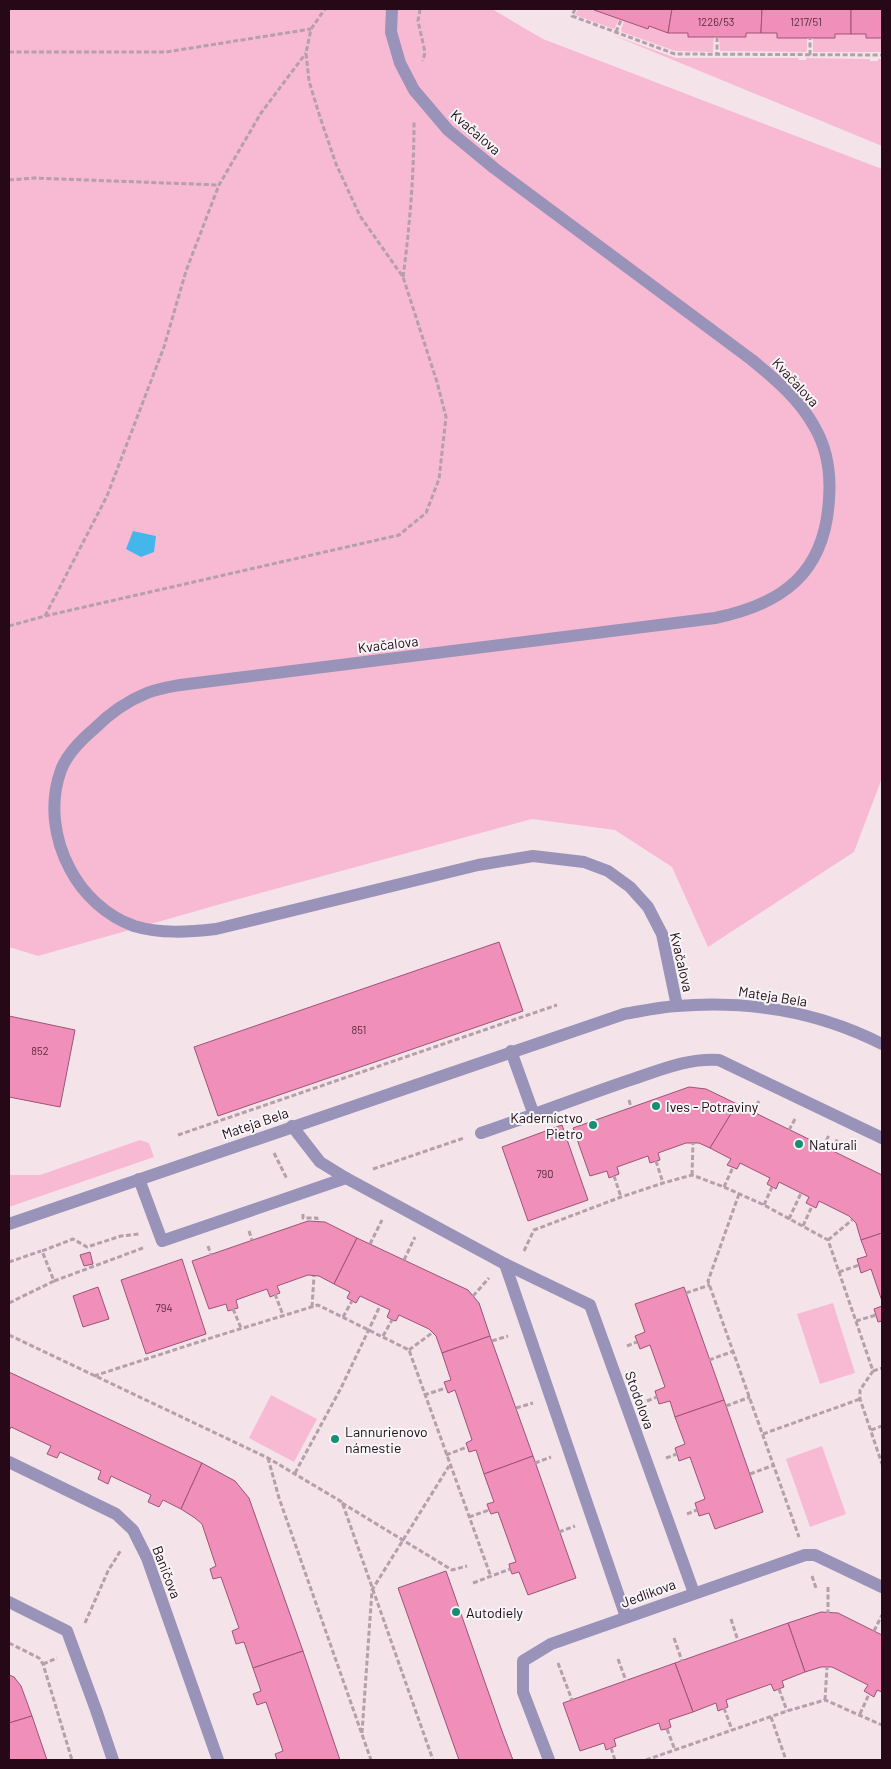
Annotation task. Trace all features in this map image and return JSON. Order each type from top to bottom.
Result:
[{"type":"street","name":"Kvačalova","points":[[392,9],[391,32],[400,63],[414,90],[448,130],[494,168],[752,360],[775,379],[799,404],[821,439],[829,472],[829,514],[824,536],[816,557],[802,576],[783,591],[763,604],[741,613],[715,618],[180,685],[148,692],[126,703],[105,718],[72,752],[62,770],[56,789],[53,811],[56,833],[64,859],[76,881],[91,899],[112,916],[133,926],[158,931],[186,932],[216,929],[478,865],[533,856],[584,862],[608,871],[630,887],[648,907],[662,934],[677,1006]]},
{"type":"street","name":"Mateja Bela","points":[[9,1224],[511,1051],[624,1014],[677,1006],[740,1004],[787,1011],[826,1021],[882,1044]]},
{"type":"street","points":[[511,1051],[534,1115]]},
{"type":"street","points":[[481,1132],[687,1061],[702,1059],[719,1060],[882,1138]]},
{"type":"street","name":"Stodolova","points":[[292,1126],[320,1162],[346,1178],[505,1264],[590,1306],[694,1593]]},
{"type":"street","points":[[139,1179],[162,1241],[346,1178]]},
{"type":"street","points":[[505,1264],[626,1617]]},
{"type":"street","name":"Baničova","points":[[9,1462],[116,1514],[133,1530],[147,1558],[218,1760]]},
{"type":"street","points":[[805,1555],[815,1555],[882,1587]]},
{"type":"street","name":"Jedlíkova","points":[[549,1760],[523,1692],[523,1661],[551,1644],[805,1555]]},
{"type":"street","points":[[9,1602],[67,1631],[113,1760]]},
{"type":"path","points":[[9,626],[45,616],[399,535],[426,513],[439,479],[446,417],[437,382],[403,277],[360,216],[336,164],[309,81],[306,53],[312,29],[325,9]]},
{"type":"path","points":[[403,277],[414,165],[414,90],[425,52],[418,21],[420,9]]},
{"type":"path","points":[[574,9],[572,16],[675,54],[882,55]]},
{"type":"path","points":[[616,32],[621,20]]},
{"type":"path","points":[[9,52],[166,52],[312,29]]},
{"type":"path","points":[[717,37],[717,54]]},
{"type":"path","points":[[810,38],[810,55]]},
{"type":"path","points":[[45,616],[107,496],[164,347],[186,271],[218,185],[261,113],[306,53]]},
{"type":"path","points":[[9,180],[34,178],[218,185]]},
{"type":"path","points":[[178,1135],[557,1005]]},
{"type":"path","points":[[258,1107],[260,1114]]},
{"type":"path","points":[[346,1178],[481,1132]]},
{"type":"path","points":[[692,1175],[693,1143]]},
{"type":"path","points":[[656,1161],[663,1183]]},
{"type":"path","points":[[724,1187],[733,1167]]},
{"type":"path","points":[[523,1252],[534,1230],[621,1197],[692,1175],[764,1205],[828,1240],[872,1371]]},
{"type":"path","points":[[614,1176],[621,1197]]},
{"type":"path","points":[[764,1205],[772,1187]]},
{"type":"path","points":[[789,1219],[801,1193]]},
{"type":"path","points":[[739,1194],[708,1281],[816,1588]]},
{"type":"path","points":[[803,1226],[812,1206]]},
{"type":"path","points":[[370,1244],[383,1217]]},
{"type":"path","points":[[303,1218],[317,1218],[317,1222]]},
{"type":"path","points":[[828,1240],[852,1220]]},
{"type":"path","points":[[9,1262],[73,1239],[87,1247],[121,1236],[135,1235],[156,1226]]},
{"type":"path","points":[[404,1260],[416,1234]]},
{"type":"path","points":[[250,1235],[252,1240]]},
{"type":"path","points":[[9,1303],[54,1281],[162,1241]]},
{"type":"path","points":[[42,1251],[54,1281]]},
{"type":"path","points":[[839,1272],[859,1265]]},
{"type":"path","points":[[312,1306],[314,1276]]},
{"type":"path","points":[[473,1296],[490,1277]]},
{"type":"path","points":[[686,1293],[710,1285]]},
{"type":"path","points":[[275,1294],[283,1315]]},
{"type":"path","points":[[343,1317],[352,1300]]},
{"type":"path","points":[[93,1376],[318,1305],[383,1336],[409,1350],[491,1577]]},
{"type":"path","points":[[295,1473],[341,1388],[380,1306]]},
{"type":"path","points":[[234,1309],[241,1328]]},
{"type":"path","points":[[856,1321],[876,1315]]},
{"type":"path","points":[[383,1336],[392,1320]]},
{"type":"path","points":[[409,1350],[432,1333]]},
{"type":"path","points":[[9,1335],[268,1458],[452,1570],[467,1566]]},
{"type":"path","points":[[492,1341],[502,1338]]},
{"type":"path","points":[[710,1360],[734,1351]]},
{"type":"path","points":[[882,1368],[872,1371],[860,1390],[860,1399],[882,1464]]},
{"type":"path","points":[[424,1395],[446,1388]]},
{"type":"path","points":[[726,1406],[750,1397]]},
{"type":"path","points":[[763,1434],[860,1399]]},
{"type":"path","points":[[871,1430],[882,1426]]},
{"type":"path","points":[[446,1455],[467,1447]]},
{"type":"path","points":[[670,1456],[677,1454]]},
{"type":"path","points":[[268,1458],[279,1498],[371,1760]]},
{"type":"path","points":[[535,1463],[548,1458]]},
{"type":"path","points":[[750,1474],[774,1465]]},
{"type":"path","points":[[362,1734],[372,1590],[450,1466]]},
{"type":"path","points":[[342,1502],[433,1760]]},
{"type":"path","points":[[469,1517],[489,1510]]},
{"type":"path","points":[[473,1583],[510,1569]]},
{"type":"path","points":[[90,1614],[108,1571]]},
{"type":"path","points":[[828,1587],[828,1613]]},
{"type":"path","points":[[874,1631],[882,1615]]},
{"type":"path","points":[[730,1618],[738,1641]]},
{"type":"path","points":[[674,1638],[682,1661]]},
{"type":"path","points":[[9,1643],[39,1658],[43,1664],[72,1760]]},
{"type":"path","points":[[551,1644],[572,1700]]},
{"type":"path","points":[[618,1659],[626,1681]]},
{"type":"path","points":[[825,1700],[827,1667]]},
{"type":"path","points":[[779,1689],[788,1711]]},
{"type":"path","points":[[860,1714],[869,1694]]},
{"type":"path","points":[[646,1760],[825,1700],[882,1725]]},
{"type":"path","points":[[724,1708],[732,1730]]},
{"type":"path","points":[[771,1717],[786,1760]]},
{"type":"path","points":[[667,1729],[675,1750]]},
{"type":"path","points":[[611,1748],[615,1760]]},
{"type":"shaded area","points":[[9,9],[492,9],[543,39],[882,169],[882,778],[854,852],[708,947],[672,867],[615,830],[532,819],[38,956],[9,947]]},
{"type":"shaded area","points":[[578,9],[594,9],[619,19],[614,29],[575,15]]},
{"type":"shaded area","points":[[624,21],[648,29],[649,26],[688,33],[688,37],[714,37],[713,52],[675,51],[622,32]]},
{"type":"shaded area","points":[[746,33],[777,33],[777,38],[807,38],[807,50],[806,52],[720,51],[719,37]]},
{"type":"shaded area","points":[[610,34],[676,58],[798,58],[799,60],[806,60],[806,58],[870,59],[870,61],[882,59],[882,146]]},
{"type":"shaded area","points":[[835,34],[866,34],[866,38],[882,38],[882,52],[813,52],[813,38],[835,38]]},
{"type":"shaded area","points":[[140,1140],[149,1143],[154,1157],[9,1207],[9,1175],[40,1175]]},
{"type":"shaded area","points":[[833,1303],[855,1373],[820,1384],[797,1314]]},
{"type":"shaded area","points":[[271,1395],[317,1419],[294,1462],[249,1438]]},
{"type":"shaded area","points":[[822,1446],[846,1514],[810,1527],[786,1459]]},
{"type":"water","points":[[133,531],[156,536],[154,552],[141,557],[126,549]]},
{"type":"building","points":[[594,9],[672,9],[668,33],[649,26],[648,29]]},
{"type":"building","points":[[672,9],[762,9],[761,33],[746,33],[746,37],[688,37],[688,33],[668,33]]},
{"type":"building","points":[[762,9],[851,9],[851,34],[835,34],[835,38],[777,38],[777,33],[761,33]]},
{"type":"building","points":[[851,9],[882,9],[882,38],[866,38],[866,34],[851,34]]},
{"type":"building","points":[[499,942],[523,1011],[218,1116],[194,1047]]},
{"type":"building","points":[[9,1016],[75,1030],[60,1107],[9,1097]]},
{"type":"building","points":[[689,1087],[706,1089],[737,1104],[710,1148],[699,1143],[686,1143],[658,1153],[660,1160],[650,1163],[648,1156],[617,1167],[619,1174],[609,1178],[607,1171],[590,1176],[573,1128]]},
{"type":"building","points":[[737,1104],[882,1175],[882,1233],[861,1240],[856,1223],[849,1216],[819,1201],[816,1208],[806,1203],[809,1197],[779,1182],[776,1189],[767,1184],[770,1178],[740,1163],[737,1169],[727,1165],[731,1159],[710,1148]]},
{"type":"building","points":[[562,1125],[588,1200],[528,1221],[502,1147]]},
{"type":"building","points":[[308,1221],[325,1222],[357,1238],[334,1284],[319,1276],[308,1275],[277,1286],[280,1293],[270,1297],[267,1289],[236,1300],[238,1308],[228,1311],[226,1304],[209,1309],[192,1261]]},
{"type":"building","points":[[882,1233],[882,1301],[871,1269],[861,1273],[857,1259],[867,1256],[861,1240]]},
{"type":"building","points":[[357,1238],[468,1290],[479,1303],[490,1336],[442,1353],[436,1336],[429,1329],[399,1315],[396,1321],[392,1320],[387,1317],[390,1310],[360,1296],[356,1303],[347,1298],[350,1292],[334,1284]]},
{"type":"building","points":[[90,1252],[93,1264],[84,1266],[80,1255]]},
{"type":"building","points":[[182,1259],[206,1334],[146,1354],[121,1280]]},
{"type":"building","points":[[98,1287],[109,1319],[83,1327],[73,1296]]},
{"type":"building","points":[[684,1287],[724,1400],[675,1417],[670,1401],[659,1404],[655,1391],[665,1387],[650,1345],[640,1349],[635,1336],[645,1332],[635,1304]]},
{"type":"building","points":[[882,1306],[882,1321],[878,1322],[874,1309]]},
{"type":"building","points":[[490,1336],[533,1456],[484,1474],[476,1450],[469,1452],[466,1443],[472,1440],[455,1390],[448,1393],[444,1382],[451,1380],[442,1353]]},
{"type":"building","points":[[9,1372],[202,1463],[181,1509],[163,1500],[159,1507],[148,1502],[151,1495],[111,1476],[108,1484],[98,1479],[101,1471],[60,1452],[57,1458],[47,1454],[51,1446],[11,1427],[9,1431]]},
{"type":"building","points":[[724,1400],[763,1512],[715,1529],[709,1513],[699,1516],[695,1503],[705,1499],[690,1457],[679,1461],[675,1448],[685,1444],[675,1417]]},
{"type":"building","points":[[533,1456],[576,1578],[528,1595],[519,1572],[512,1574],[510,1569],[509,1564],[516,1562],[498,1512],[491,1514],[489,1510],[487,1504],[494,1502],[484,1474]]},
{"type":"building","points":[[202,1463],[235,1481],[249,1498],[303,1651],[253,1668],[244,1642],[236,1644],[232,1631],[239,1628],[221,1577],[213,1579],[210,1569],[216,1566],[202,1524],[181,1509]]},
{"type":"building","points":[[446,1571],[513,1760],[459,1760],[398,1588]]},
{"type":"building","points":[[821,1612],[838,1613],[882,1635],[882,1692],[877,1690],[874,1697],[864,1691],[868,1685],[832,1667],[821,1667],[805,1672],[788,1623]]},
{"type":"building","points":[[788,1623],[805,1672],[782,1681],[784,1687],[774,1691],[771,1684],[726,1700],[728,1707],[718,1711],[716,1703],[693,1712],[675,1663]]},
{"type":"building","points":[[303,1651],[340,1760],[277,1760],[275,1754],[283,1751],[266,1702],[257,1705],[253,1694],[261,1691],[253,1668]]},
{"type":"building","points":[[675,1663],[693,1712],[669,1720],[671,1727],[667,1729],[661,1730],[659,1723],[614,1739],[616,1746],[606,1750],[604,1743],[580,1751],[563,1703]]},
{"type":"building","points":[[9,1675],[14,1677],[21,1686],[32,1716],[9,1723]]},
{"type":"building","points":[[32,1716],[47,1760],[9,1760],[9,1723]]},
{"type":"place","name":"Ives - Potraviny","points":[[656,1106]]},
{"type":"place","name":"Kaderníctvo Pietro","points":[[593,1125]]},
{"type":"place","name":"Naturali","points":[[799,1144]]},
{"type":"place","name":"Lannurienovo námestie","points":[[335,1439]]},
{"type":"place","name":"Autodiely","points":[[456,1612]]}]
